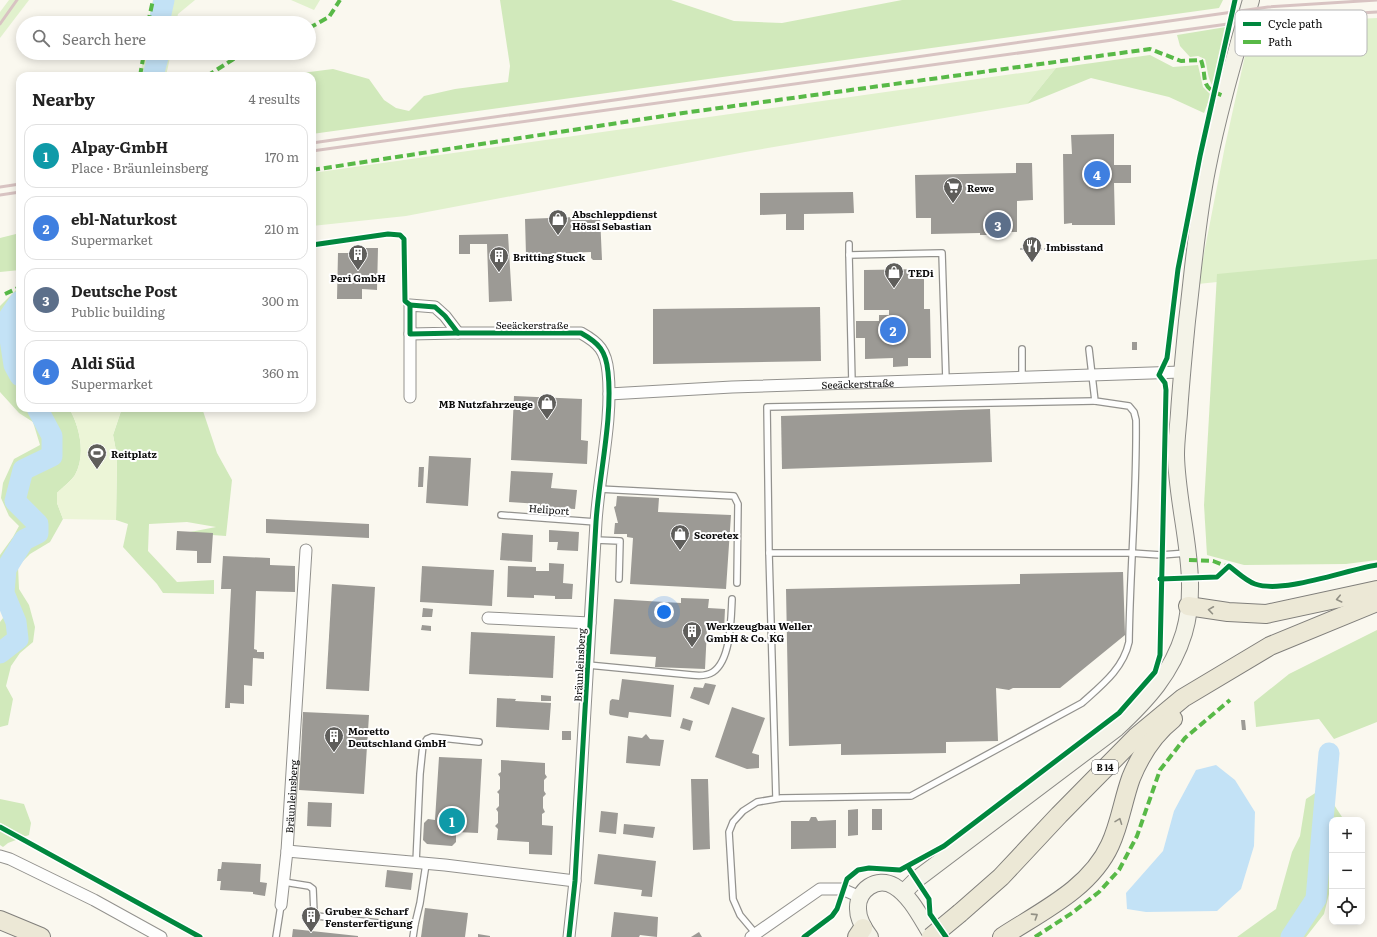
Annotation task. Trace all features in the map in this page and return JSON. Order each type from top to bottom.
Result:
[{"type":"main road","points":[[1248,10],[1251,0]]},
{"type":"main road","points":[[904,892],[917,879],[1117,728],[1142,704],[1163,680],[1176,655],[1185,632],[1188,606],[1189,565],[1179,500],[1176,454],[1181,372],[1197,236],[1207,171],[1222,105],[1236,56]]},
{"type":"main road","points":[[1188,606],[1228,612],[1266,614],[1377,590]]},
{"type":"main road","name":"B 14","points":[[932,937],[1001,877],[1058,815],[1136,737],[1183,698],[1270,646],[1377,602]]},
{"type":"main road","points":[[1002,937],[1066,895],[1090,874],[1110,846],[1122,813],[1134,772],[1147,748],[1165,725],[1270,646]]},
{"type":"main road","points":[[863,934],[858,908],[860,896],[866,888],[874,883],[884,882],[893,885],[904,892],[932,937]]},
{"type":"main road","points":[[0,920],[41,937]]},
{"type":"street","points":[[410,397],[410,305],[435,307],[445,316],[458,334]]},
{"type":"street","name":"Seeäckerstraße","points":[[410,334],[581,333],[595,341],[603,350],[608,371],[609,394],[732,387],[1181,372]]},
{"type":"street","name":"Bräunleinsberg","points":[[569,937],[575,881],[596,522],[609,394]]},
{"type":"street","name":"Bräunleinsberg","points":[[281,905],[287,851],[306,550]]},
{"type":"street","name":"Bräunleinsberg","points":[[488,618],[590,623]]},
{"type":"street","points":[[287,851],[421,863],[575,881]]},
{"type":"street","points":[[0,856],[10,859],[94,900],[161,937]]},
{"type":"street","points":[[753,935],[820,889],[842,889],[860,896]]},
{"type":"lane","points":[[849,244],[852,383]]},
{"type":"lane","points":[[849,255],[942,252],[946,380]]},
{"type":"lane","points":[[1022,349],[1022,378]]},
{"type":"lane","points":[[1090,349],[1091,376],[1095,401]]},
{"type":"lane","points":[[753,935],[733,899],[729,832],[732,822],[742,811],[756,802],[776,798],[911,796],[1082,703],[1102,685],[1125,657],[1129,642],[1131,553],[1136,474],[1136,420],[1134,412],[1129,406],[1095,401],[767,407],[776,798]]},
{"type":"lane","points":[[599,489],[734,496],[738,504],[737,583]]},
{"type":"lane","name":"Heliport","points":[[501,515],[596,522]]},
{"type":"lane","points":[[595,540],[620,541],[619,578]]},
{"type":"lane","points":[[770,553],[1131,553],[1161,555],[1188,553]]},
{"type":"lane","points":[[588,665],[692,675],[708,675],[718,668],[727,646],[732,599]]},
{"type":"lane","points":[[413,937],[420,903],[420,774],[423,745],[427,739],[432,737],[479,742]]},
{"type":"lane","points":[[284,882],[309,886],[313,889],[314,913],[317,916],[397,925],[415,924]]},
{"type":"lane","points":[[276,937],[281,905]]},
{"type":"path","points":[[1020,249],[1056,249]]},
{"type":"green space","points":[[9,0],[29,0],[0,38],[0,12]]},
{"type":"green space","points":[[153,0],[195,0],[178,16],[150,16]]},
{"type":"green space","points":[[291,0],[320,0],[314,10]]},
{"type":"green space","points":[[500,0],[671,0],[734,21],[782,23],[902,0],[1223,0],[1219,8],[316,133],[316,72],[309,72],[333,69],[369,79],[384,100],[396,108],[409,111],[424,96],[455,89],[508,82],[510,66]]},
{"type":"green space","points":[[1367,18],[1377,18],[1377,270],[1274,276],[1198,284],[1225,146],[1245,56],[1367,56]]},
{"type":"green space","points":[[1226,27],[1213,86],[1209,77],[1205,59],[1198,56],[1190,57],[1180,46],[1177,35]]},
{"type":"green space","points":[[1150,55],[1173,67],[1198,65],[1203,87],[1211,95],[1204,113],[1169,97],[1091,78],[1027,104],[1056,68]]},
{"type":"green space","points":[[143,60],[169,60],[167,72],[141,72]]},
{"type":"green space","points":[[1056,68],[1027,104],[745,152],[406,216],[316,226],[316,172]]},
{"type":"green space","points":[[16,234],[16,270],[0,272],[0,238]]},
{"type":"green space","points":[[1377,259],[1377,560],[1346,564],[1244,565],[1207,555],[1204,505],[1217,274]]},
{"type":"green space","points":[[16,290],[16,410],[0,392],[0,306]]},
{"type":"green space","points":[[18,412],[71,412],[79,432],[81,450],[75,475],[57,493],[57,503],[63,519],[50,542],[30,554],[18,566],[19,589],[29,605],[35,627],[33,642],[20,653],[11,666],[6,686],[13,699],[8,725],[0,727],[0,622],[3,618],[3,605],[0,596],[0,555],[19,526],[9,516],[1,498],[3,483],[14,459],[40,445],[33,422]]},
{"type":"green space","name":"Reitplatz","points":[[71,412],[121,412],[113,435],[117,456],[116,520],[63,519],[57,503],[57,493],[75,475],[81,450],[79,432]]},
{"type":"green space","points":[[121,412],[203,412],[217,453],[232,480],[226,536],[185,533],[216,527],[187,522],[149,524],[148,551],[177,582],[214,580],[214,594],[163,593],[157,584],[123,547],[128,524],[116,520],[117,456],[113,435]]},
{"type":"green space","points":[[1377,630],[1377,722],[1334,739],[1319,719],[1256,727],[1254,702],[1289,674]]},
{"type":"green space","points":[[1323,788],[1342,817],[1329,817],[1329,894],[1324,914],[1306,937],[1237,937],[1276,909],[1292,852],[1300,836],[1306,799]]},
{"type":"green space","points":[[0,799],[24,804],[31,823],[29,835],[8,843],[3,847],[0,845]]},
{"type":"water","points":[[1216,765],[1235,780],[1255,812],[1254,846],[1241,889],[1217,911],[1146,912],[1127,909],[1126,893],[1163,851],[1174,811],[1196,770]]},
{"type":"building","points":[[1114,134],[1114,165],[1131,165],[1131,183],[1114,183],[1115,225],[1064,224],[1063,154],[1072,154],[1071,135]]},
{"type":"building","name":"Rewe","points":[[1016,163],[1032,163],[1033,200],[1017,201],[1017,232],[999,232],[1000,235],[980,235],[980,233],[931,234],[931,218],[916,218],[915,175],[1016,173]]},
{"type":"building","points":[[853,192],[854,213],[804,214],[804,230],[786,230],[786,214],[760,215],[760,193]]},
{"type":"building","name":"Abschleppdienst Hössl Sebastian","points":[[600,216],[602,260],[593,260],[591,258],[591,252],[526,255],[525,219]]},
{"type":"building","name":"Britting Stuck","points":[[508,234],[512,301],[489,302],[487,244],[470,244],[470,254],[459,254],[459,235]]},
{"type":"building","name":"Peri GmbH","points":[[359,248],[378,248],[377,290],[362,289],[362,299],[337,299],[338,253],[359,253]]},
{"type":"building","points":[[924,269],[924,309],[930,309],[931,358],[908,358],[908,366],[893,367],[893,358],[865,359],[865,338],[856,338],[856,321],[879,321],[879,315],[889,315],[889,310],[864,310],[864,270]]},
{"type":"building","points":[[820,307],[821,361],[653,364],[653,309]]},
{"type":"building","points":[[1132,342],[1137,342],[1137,350],[1132,350]]},
{"type":"building","name":"MB Nutzfahrzeuge","points":[[514,396],[582,399],[581,440],[588,441],[587,464],[511,460]]},
{"type":"building","points":[[990,409],[992,462],[782,469],[781,416]]},
{"type":"building","points":[[429,456],[471,458],[468,506],[426,503]]},
{"type":"building","points":[[419,467],[424,467],[423,487],[418,487]]},
{"type":"building","points":[[511,471],[553,473],[551,488],[577,490],[575,509],[540,507],[540,504],[509,502]]},
{"type":"building","name":"Scoretex","points":[[617,496],[659,498],[658,512],[731,515],[726,589],[630,584],[633,538],[627,537],[627,534],[614,534],[615,523],[618,523],[614,507],[616,506]]},
{"type":"building","points":[[266,519],[369,524],[369,538],[266,533]]},
{"type":"building","points":[[549,530],[579,532],[578,551],[557,550],[558,542],[549,542]]},
{"type":"building","points":[[177,531],[213,533],[211,563],[197,563],[197,551],[176,550]]},
{"type":"building","points":[[502,533],[533,535],[532,562],[500,560]]},
{"type":"building","points":[[223,556],[270,558],[270,565],[295,566],[295,592],[256,591],[254,649],[257,650],[257,652],[264,652],[264,659],[253,658],[252,686],[244,685],[244,704],[230,703],[230,708],[225,708],[231,589],[221,589]]},
{"type":"building","points":[[549,563],[564,564],[563,583],[573,584],[572,599],[555,599],[555,596],[534,595],[534,598],[507,597],[508,566],[536,567],[536,571],[549,571]]},
{"type":"building","points":[[422,566],[494,570],[492,606],[420,602]]},
{"type":"building","points":[[1123,572],[1125,635],[1060,688],[1013,688],[1009,690],[996,688],[998,741],[946,742],[946,753],[841,755],[841,744],[789,746],[786,589],[1020,584],[1020,574]]},
{"type":"building","points":[[332,584],[375,587],[369,691],[326,689]]},
{"type":"building","points":[[681,598],[709,599],[708,608],[725,609],[724,630],[707,629],[705,669],[655,667],[656,657],[610,654],[614,599],[681,603]]},
{"type":"building","points":[[423,608],[433,609],[432,617],[422,617]]},
{"type":"building","points":[[422,625],[431,626],[431,631],[421,630]]},
{"type":"building","points":[[471,632],[555,636],[553,678],[469,674]]},
{"type":"building","points":[[622,679],[674,685],[671,717],[629,712],[628,718],[610,715],[610,701],[612,699],[619,700]]},
{"type":"building","points":[[705,683],[716,685],[709,705],[690,698],[694,687],[703,688]]},
{"type":"building","points":[[541,695],[551,696],[551,701],[541,701]]},
{"type":"building","points":[[497,698],[516,699],[515,701],[551,703],[549,730],[496,727]]},
{"type":"building","points":[[732,707],[765,718],[752,753],[759,755],[759,768],[747,769],[715,757]]},
{"type":"building","name":"Moretto Deutschland GmbH","points":[[303,712],[369,715],[364,794],[299,790]]},
{"type":"building","points":[[683,718],[693,721],[690,731],[680,728]]},
{"type":"building","points":[[1241,720],[1245,720],[1246,730],[1242,730]]},
{"type":"building","points":[[562,731],[571,731],[571,740],[562,740]]},
{"type":"building","points":[[646,734],[650,739],[664,740],[660,766],[626,763],[628,736],[642,738]]},
{"type":"building","points":[[439,757],[482,759],[478,833],[456,832],[456,842],[452,846],[427,844],[423,840],[424,823],[428,819],[435,820]]},
{"type":"building","points":[[501,760],[545,763],[545,774],[547,777],[544,780],[544,791],[546,794],[543,797],[543,808],[545,812],[542,814],[542,825],[553,826],[552,855],[529,854],[529,842],[497,840],[498,829],[495,826],[498,823],[498,812],[496,809],[499,806],[499,794],[497,792],[500,789],[500,777],[498,774],[501,772]]},
{"type":"building","points":[[691,779],[708,779],[710,849],[693,850]]},
{"type":"building","points":[[308,802],[332,803],[331,827],[307,826]]},
{"type":"building","points":[[858,809],[858,835],[848,836],[848,810]]},
{"type":"building","points":[[872,809],[882,809],[882,830],[872,830]]},
{"type":"building","points":[[601,811],[618,813],[616,834],[599,832]]},
{"type":"building","points":[[811,817],[816,817],[818,821],[836,820],[836,848],[791,849],[791,821],[809,821]]},
{"type":"building","points":[[624,824],[655,827],[653,838],[623,834]]},
{"type":"building","points":[[598,854],[656,861],[652,897],[641,896],[642,890],[594,884]]},
{"type":"building","points":[[222,862],[261,864],[260,882],[267,883],[265,896],[253,894],[253,892],[220,890],[221,881],[217,881],[218,869],[221,869]]},
{"type":"building","points":[[387,870],[413,873],[411,890],[385,887]]},
{"type":"building","points":[[425,908],[468,913],[465,937],[421,937]]},
{"type":"building","points":[[614,912],[658,917],[657,937],[640,935],[639,937],[611,937]]},
{"type":"building","name":"Gruber & Scharf Fensterfertigung","points":[[293,929],[358,936],[358,937],[292,937]]},
{"type":"building","points":[[699,932],[702,937],[691,937]]},
{"type":"building","points":[[478,934],[490,936],[490,937],[478,937]]},
{"type":"waterway","points":[[161,16],[164,0]]},
{"type":"waterway","points":[[154,72],[157,60]]},
{"type":"waterway","points":[[16,307],[7,320],[14,365],[16,369]]},
{"type":"waterway","points":[[0,653],[18,639],[16,622],[4,593],[6,569],[24,540],[38,533],[38,524],[15,501],[23,470],[52,456],[52,436],[39,412]]},
{"type":"waterway","points":[[1291,937],[1316,899],[1329,753]]},
{"type":"railway","points":[[0,24],[17,0]]},
{"type":"railway","points":[[1247,10],[1268,7],[1377,0]]},
{"type":"railway","points":[[316,142],[1235,12]]},
{"type":"railway","points":[[1367,13],[1377,12]]},
{"type":"railway","points":[[316,150],[1235,23]]},
{"type":"railway","points":[[0,187],[16,185]]},
{"type":"railway","points":[[0,195],[16,193]]},
{"type":"marked path","points":[[150,16],[153,0]]},
{"type":"marked path","points":[[316,24],[329,17],[340,0]]},
{"type":"marked path","points":[[316,169],[683,113],[1150,49],[1181,61],[1201,60],[1207,86],[1216,93],[1224,96]]},
{"type":"marked path","points":[[141,72],[143,60]]},
{"type":"marked path","points":[[213,72],[232,60]]},
{"type":"marked path","points":[[5,294],[16,289]]},
{"type":"marked path","points":[[1189,560],[1213,561],[1231,568]]},
{"type":"marked path","points":[[1035,937],[1072,913],[1099,892],[1119,870],[1137,836],[1160,770],[1185,738],[1230,700]]},
{"type":"cycle path","points":[[804,937],[832,916],[837,909],[847,879],[858,870],[869,868],[900,870],[944,846],[1119,713],[1155,672],[1160,655],[1166,390],[1165,383],[1159,375],[1167,358],[1178,269],[1200,156],[1235,0]]},
{"type":"cycle path","points":[[316,244],[388,234],[400,235],[404,239],[405,301],[410,305]]},
{"type":"cycle path","points":[[410,305],[435,307],[445,316],[458,333],[410,334],[410,305]]},
{"type":"cycle path","points":[[458,333],[581,333],[597,344],[603,353],[607,365],[609,408],[596,522],[575,881],[569,937]]},
{"type":"cycle path","points":[[1160,579],[1217,577],[1229,566],[1252,583],[1267,586],[1282,586],[1298,584],[1377,565]]},
{"type":"cycle path","points":[[0,827],[200,937]]},
{"type":"cycle path","points":[[908,867],[929,899],[930,914],[946,937]]},
{"type":"place","name":"Aldi Süd","points":[[1097,174]]},
{"type":"place","name":"Rewe","points":[[953,204]]},
{"type":"place","name":"Deutsche Post","points":[[998,225]]},
{"type":"place","name":"Abschleppdienst Hössl Sebastian","points":[[558,236]]},
{"type":"place","name":"Imbisstand","points":[[1032,263]]},
{"type":"place","name":"Peri GmbH","points":[[358,271]]},
{"type":"place","name":"Britting Stuck","points":[[499,273]]},
{"type":"place","name":"TEDi","points":[[894,289]]},
{"type":"place","name":"ebl-Naturkost","points":[[893,330]]},
{"type":"place","name":"MB Nutzfahrzeuge","points":[[547,420]]},
{"type":"place","name":"Reitplatz","points":[[97,470]]},
{"type":"place","name":"Scoretex","points":[[680,551]]},
{"type":"place","name":"Werkzeugbau Weller GmbH & Co. KG","points":[[692,648]]},
{"type":"place","name":"Moretto Deutschland GmbH","points":[[334,753]]},
{"type":"place","name":"Alpay-GmbH","points":[[452,821]]},
{"type":"place","name":"Gruber & Scharf Fensterfertigung","points":[[311,933]]}]
